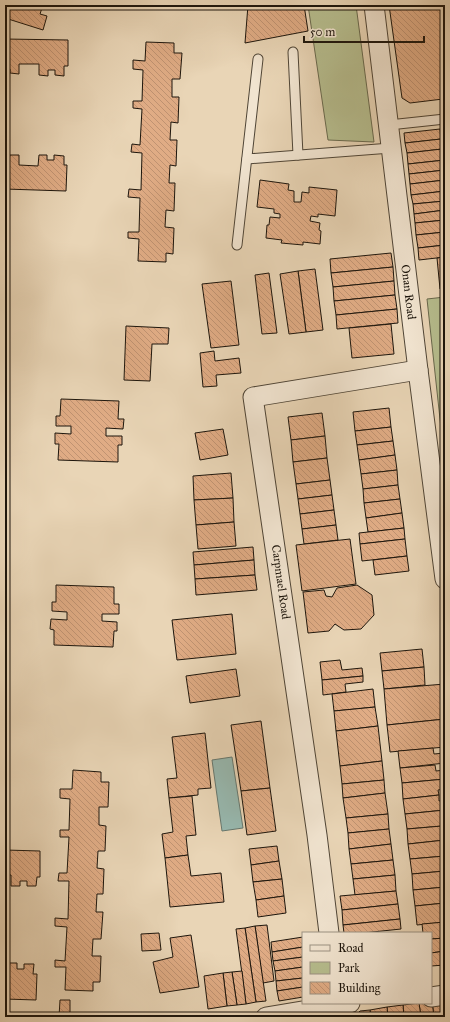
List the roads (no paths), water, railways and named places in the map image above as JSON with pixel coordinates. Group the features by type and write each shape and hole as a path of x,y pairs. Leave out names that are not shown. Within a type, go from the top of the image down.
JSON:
{"street":[{"name":"Onan Road","path":"374,5 418,370 438,469 445,579"},
{"name":"Carpmael Road","path":"329,932 316,828 254,397 418,370"},
{"path":"432,997 445,995"},
{"path":"266,1017 341,1007"}],"lane":[{"path":"293,52 298,155"},
{"path":"237,244 258,59"},
{"path":"388,125 445,119"},
{"path":"247,159 392,148"}],"water":[{"path":"232,757 243,828 222,831 212,760"}]}
